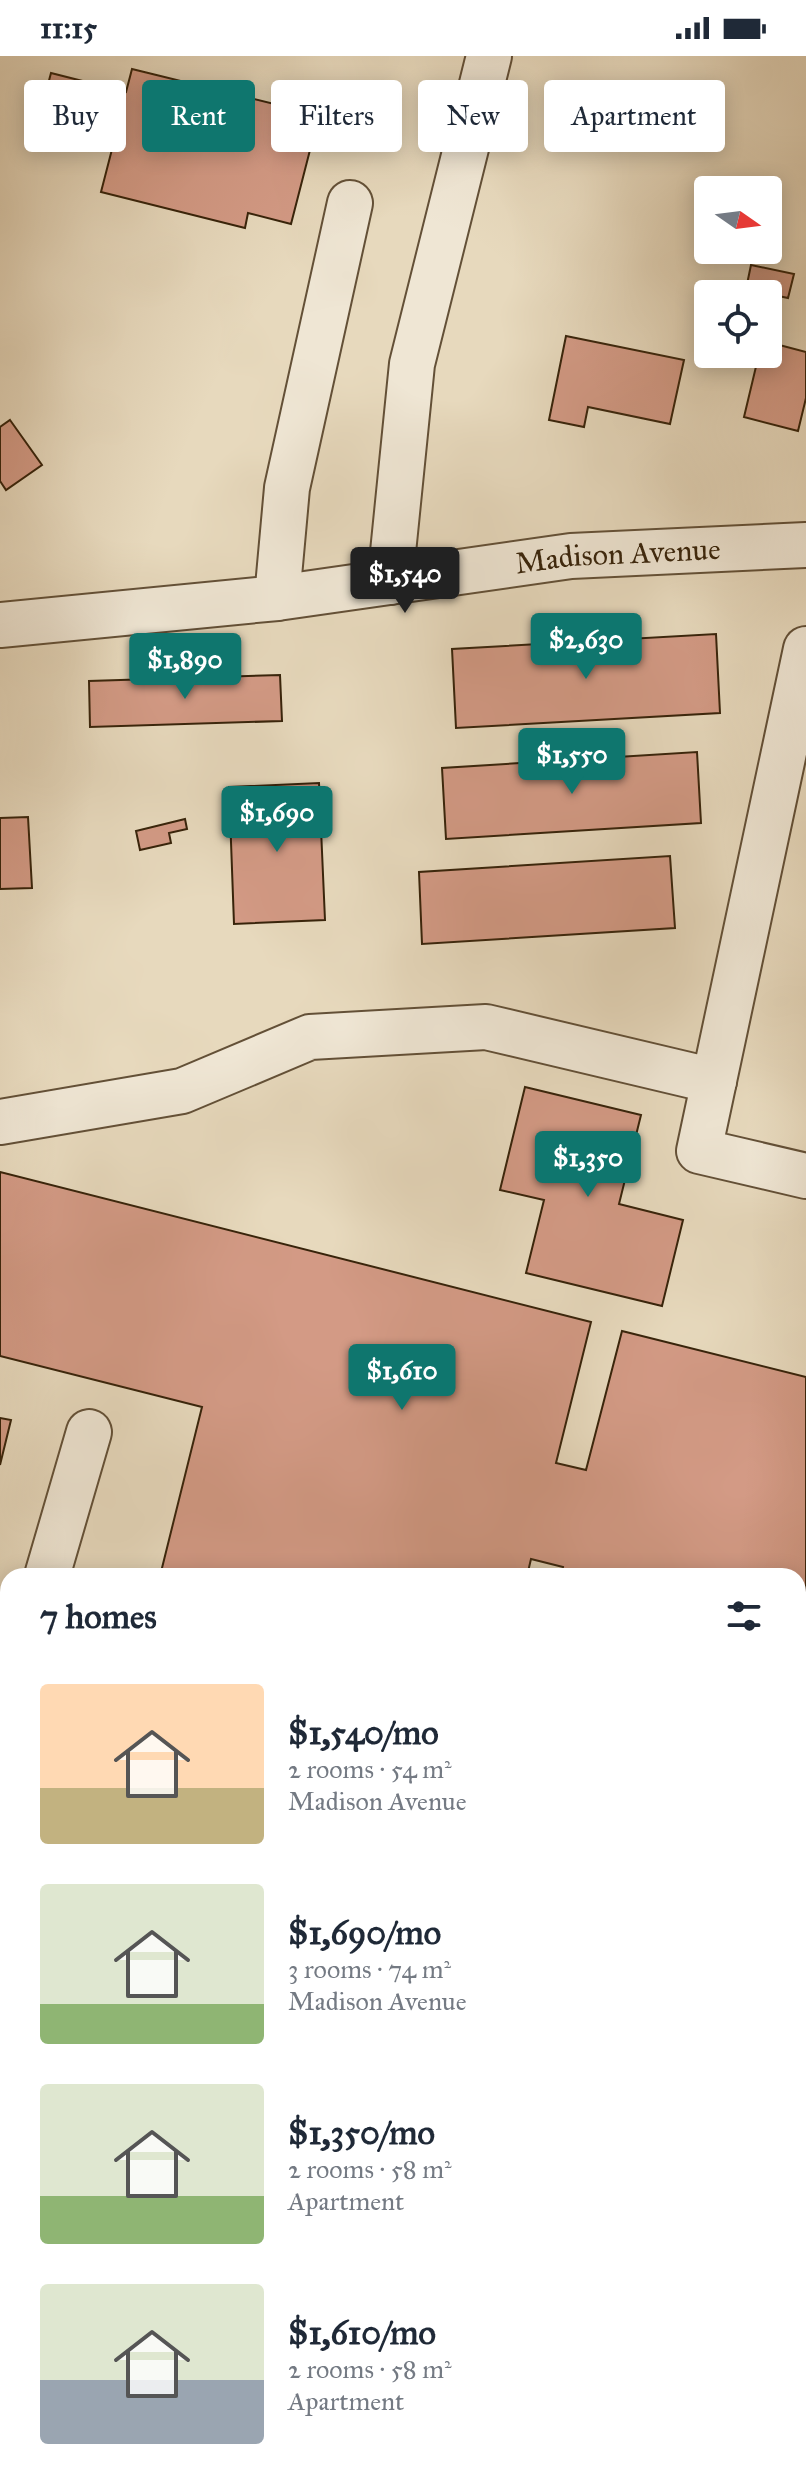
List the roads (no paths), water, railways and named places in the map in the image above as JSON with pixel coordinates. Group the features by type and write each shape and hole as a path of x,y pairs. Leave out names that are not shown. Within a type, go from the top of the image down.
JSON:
{"street":[{"path":"390,582 412,364 489,56"},
{"path":"277,598 287,488 350,203"},
{"name":"Madison Avenue","path":"0,625 277,598 571,556 806,545"},
{"path":"806,649 699,1151 806,1176"},
{"path":"0,1122 182,1091 310,1037 369,1033 486,1027 714,1081"},
{"path":"49,1568 89,1432"}]}
